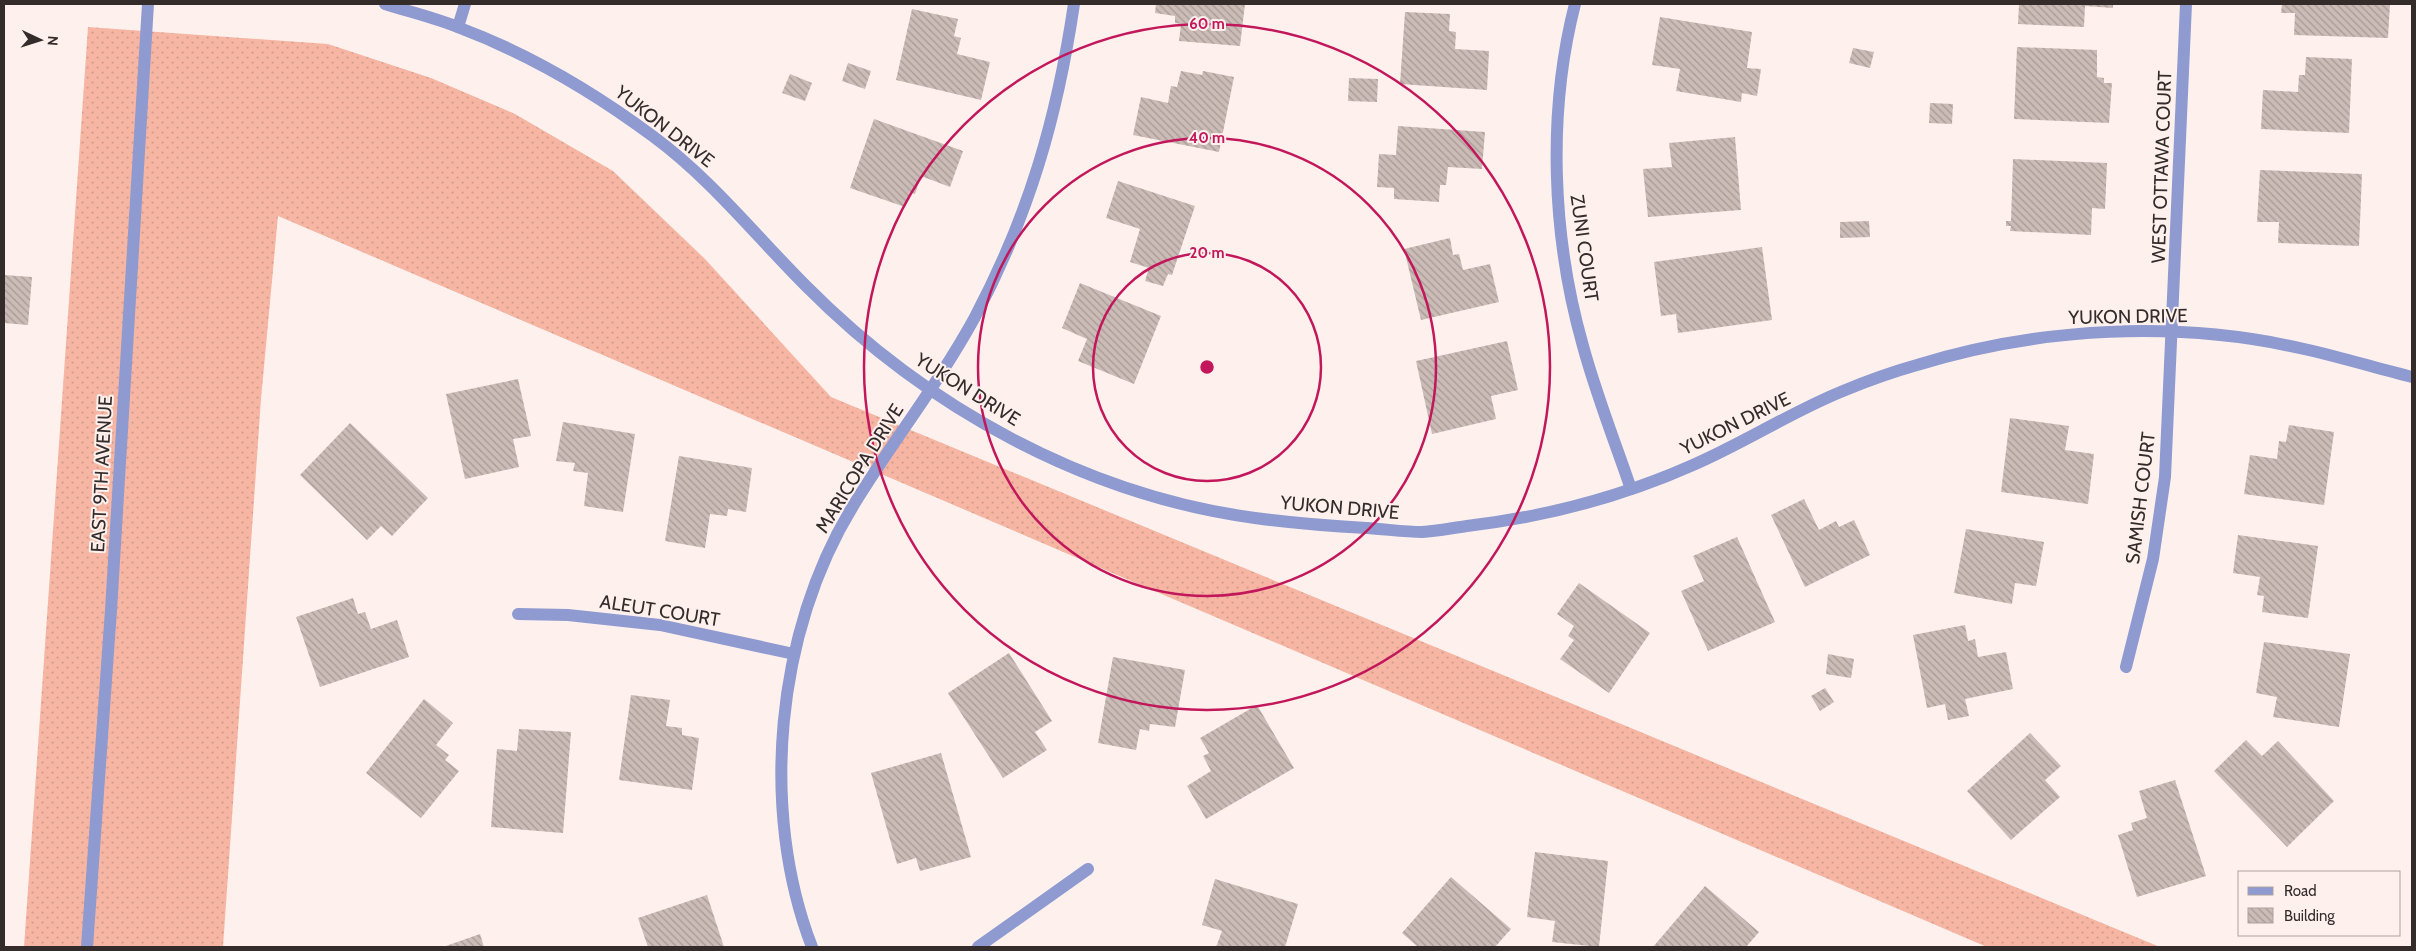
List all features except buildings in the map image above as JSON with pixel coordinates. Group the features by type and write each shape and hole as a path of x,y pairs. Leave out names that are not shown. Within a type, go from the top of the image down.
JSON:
{"street":[{"name":"EAST 9TH AVENUE","path":"87,947 111,610 148,4"},
{"name":"YUKON DRIVE","path":"385,4 458,27 508,48 587,90 657,139 725,198 805,285 865,341 930,391 1004,436 1078,470 1158,498 1247,517 1309,524 1421,532 1509,521 1598,500 1691,466 1842,391 1918,364 1998,345 2086,333 2173,332 2215,335 2300,348 2412,377"},
{"path":"458,27 466,4"},
{"name":"MARICOPA DRIVE","path":"812,947 805,928 789,861 781,789 783,720 794,654 820,570 852,507 930,391 974,318 1013,239 1043,156 1064,73 1074,4"},
{"name":"ZUNI COURT","path":"1575,4 1569,26 1558,109 1558,193 1566,273 1583,346 1631,489"},
{"name":"WEST OTTAWA COURT","path":"2173,332 2186,4"},
{"name":"SAMISH COURT","path":"2126,667 2153,559 2165,476 2173,332"},
{"name":"ALEUT COURT","path":"518,614 568,615 660,625 794,654"},
{"path":"978,947 1088,870"}],"shaded area":[{"path":"88,27 328,44 431,78 515,114 613,171 705,259 831,397 2160,947 1987,947 278,216 261,399 223,947 24,947"}]}
